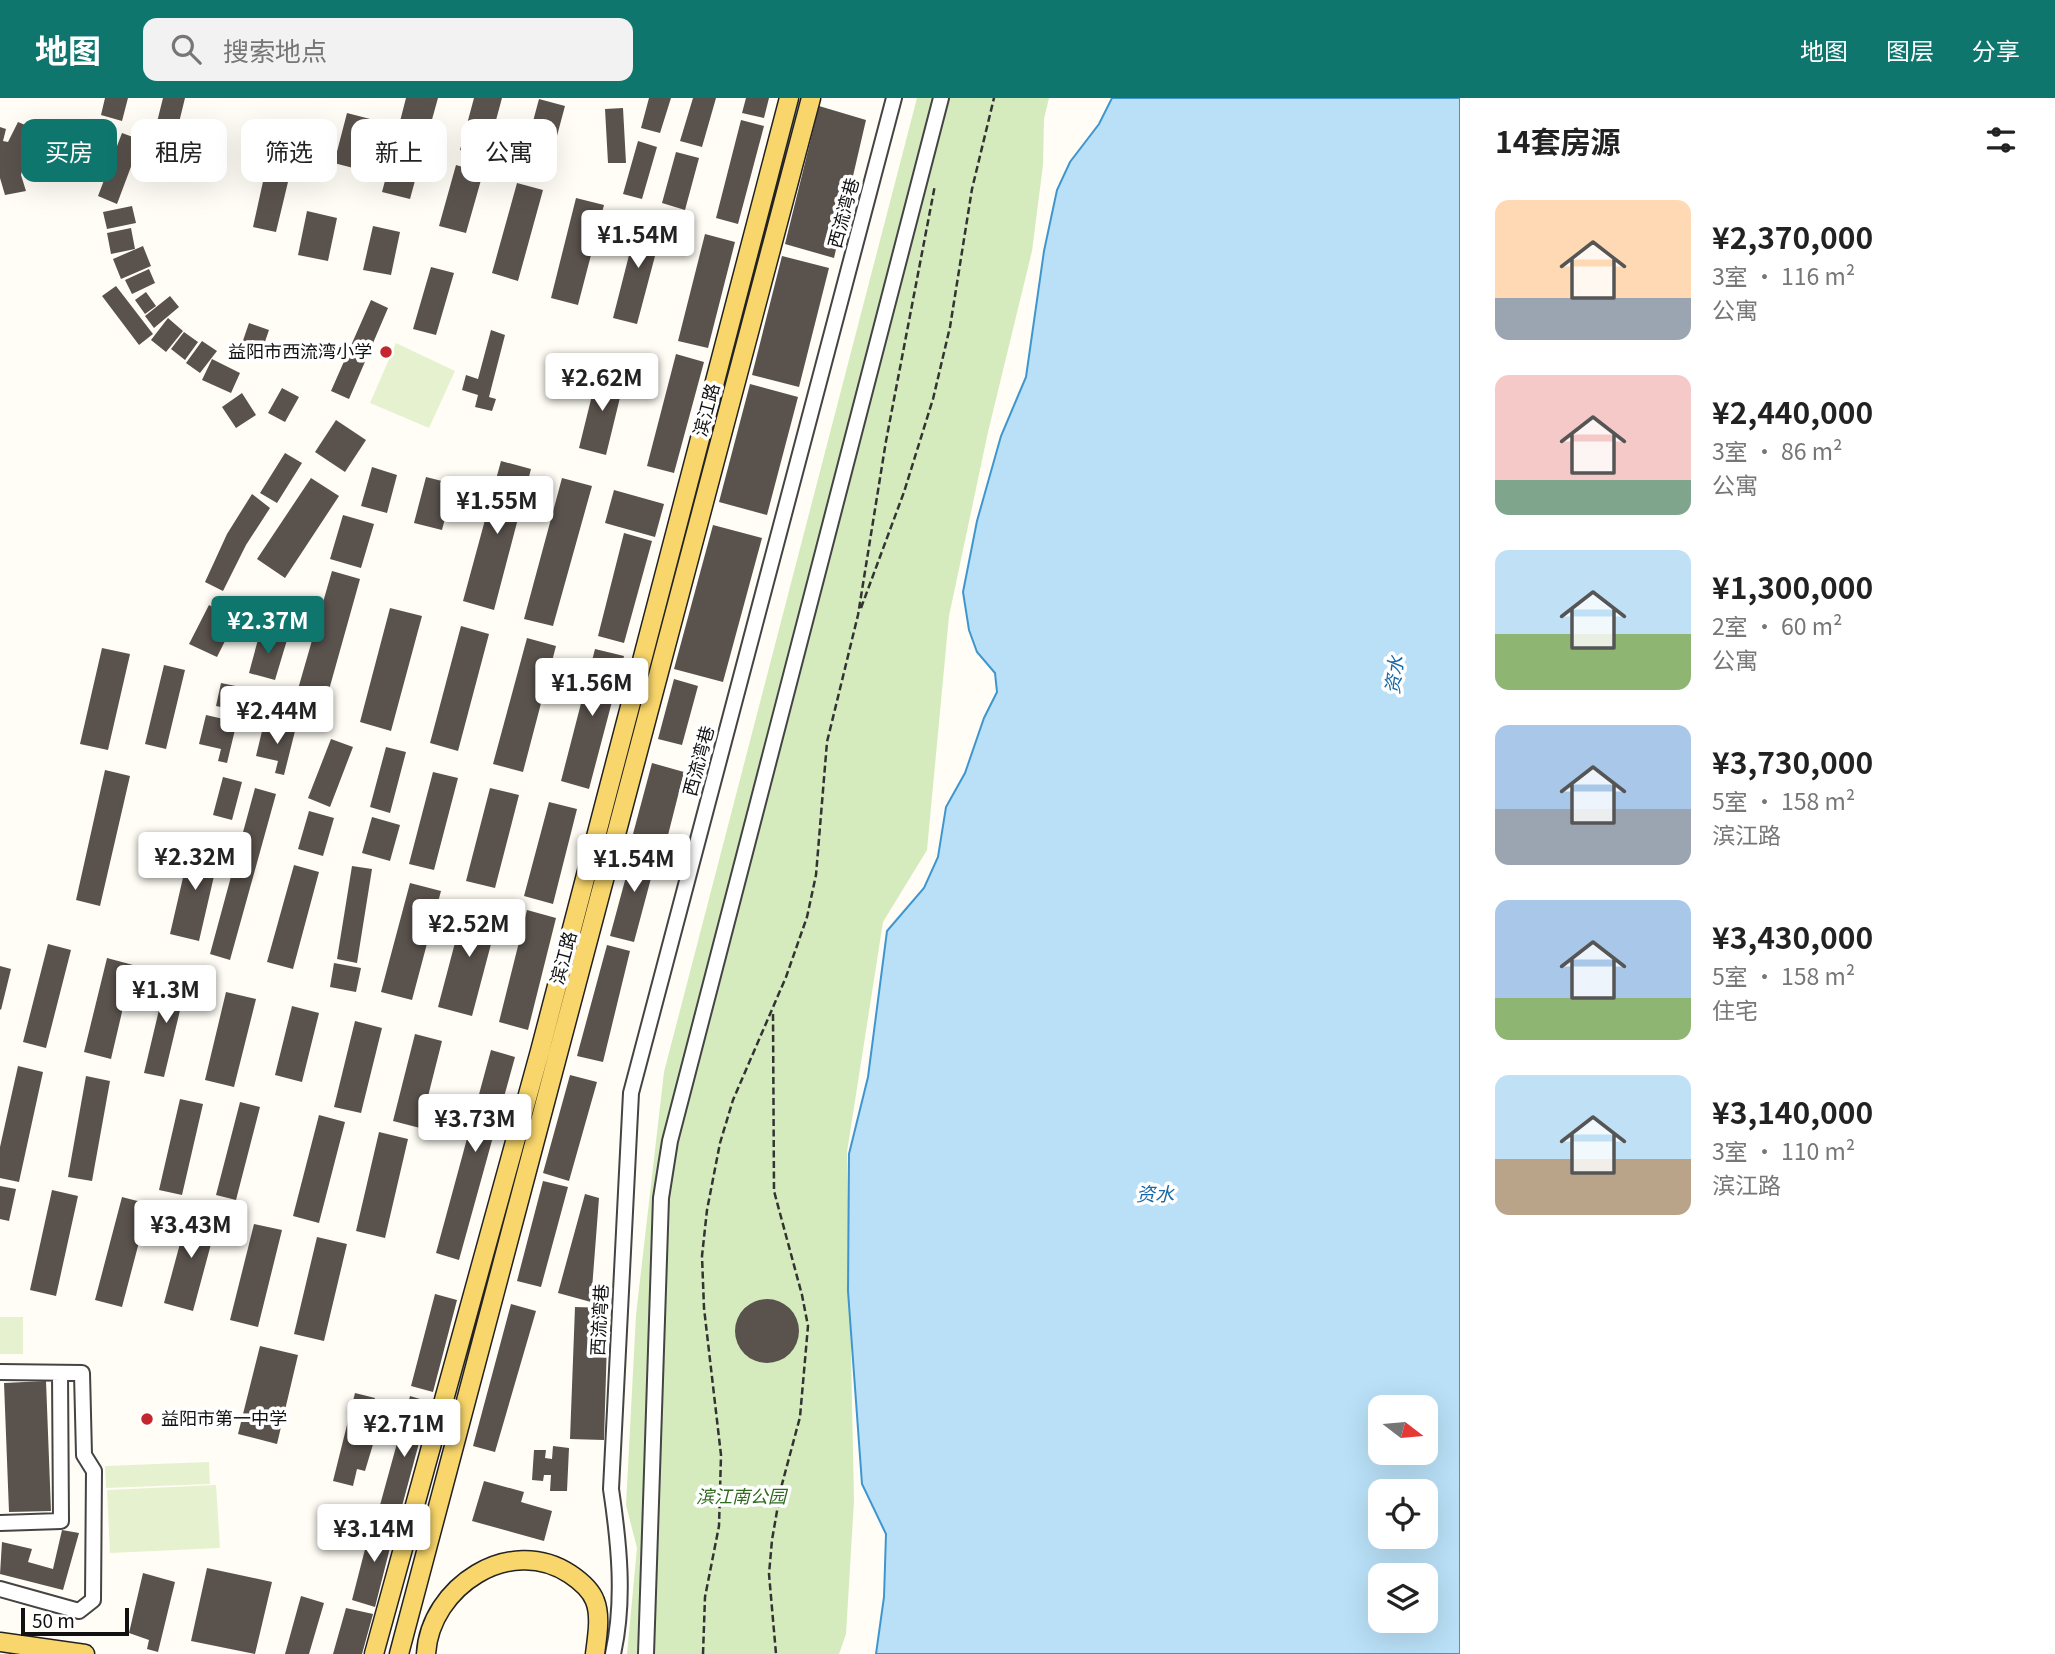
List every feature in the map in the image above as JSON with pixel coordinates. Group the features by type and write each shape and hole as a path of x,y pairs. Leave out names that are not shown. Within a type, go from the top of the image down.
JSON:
{"main road":[{"name":"滨江路","path":"374,1654 540,1051 789,98"},
{"name":"滨江路","path":"399,1654 811,98"},
{"path":"426,1654 431,1626 438,1609 453,1589 477,1574 522,1559 560,1567 579,1580 595,1600 598,1634 595,1654"},
{"path":"0,1642 45,1654"},
{"path":"0,1642 85,1654"}],"street":[{"name":"西流湾巷","path":"613,1654 617,1634 619,1546 611,1489 631,1093 894,98"},
{"path":"646,1654 661,1198 670,1141 941,98"},
{"path":"0,1373 82,1373 84,1455 94,1471 93,1600 79,1611 0,1589"},
{"path":"0,1523 61,1521 60,1373"}],"path":[{"path":"858,615 875,574 933,399 952,314 972,189 994,98"},
{"path":"703,1654 705,1597 719,1526 721,1455 704,1308 702,1255 707,1210 741,1075 773,1011 807,916 816,875 827,742 858,615 886,442 937,175"},
{"path":"773,1011 774,1191 803,1295 808,1326 800,1417 781,1488 772,1540 769,1574 776,1654"}],"green space":[{"name":"滨江南公园","path":"917,98 1049,98 1044,119 1043,165 1032,251 988,432 949,616 927,850 883,922 847,1152 854,1501 846,1634 839,1654 627,1654 637,1548 626,1505 636,1315 664,1072"},
{"path":"396,343 455,371 429,428 370,403"},
{"path":"0,1317 23,1317 23,1354 0,1354"},
{"path":"209,1462 210,1484 106,1488 105,1466"},
{"path":"216,1485 220,1548 110,1553 107,1490"}],"water":[{"name":"资水","path":"1112,98 1460,98 1460,1654 876,1654 884,1597 886,1534 862,1484 848,1291 849,1154 868,1077 887,931 924,888 938,857 946,807 965,773 984,718 997,692 995,673 977,652 969,630 963,592 977,521 1001,436 1026,377 1044,251 1057,190 1070,162 1099,124"}],"building":[{"path":"105,98 128,98 122,121 101,115"},
{"path":"163,98 185,98 180,119 158,119"},
{"path":"406,98 438,98 432,119 401,119"},
{"path":"474,98 502,98 496,119 468,119"},
{"path":"649,98 671,98 660,133 641,128"},
{"path":"693,98 716,98 702,147 680,141"},
{"path":"746,98 769,98 764,118 742,113"},
{"path":"539,99 565,106 557,136 557,119 534,119"},
{"path":"819,106 866,120 834,258 785,244"},
{"path":"623,108 626,163 608,163 605,109"},
{"path":"347,113 370,119 351,119 351,167 337,164 337,151"},
{"path":"741,120 764,126 738,224 716,218"},
{"path":"18,122 21,123 21,182 26,191 5,195 0,178 0,127 6,129 3,141 8,142"},
{"path":"122,133 131,136 131,167 117,204 98,196 103,182 117,182 117,146"},
{"path":"638,141 657,147 642,199 623,194"},
{"path":"676,152 699,158 685,210 662,203"},
{"path":"456,165 461,166 461,182 480,182 466,233 439,226"},
{"path":"263,182 288,182 276,232 253,227"},
{"path":"385,182 415,182 410,199 382,192"},
{"path":"517,183 543,190 518,281 492,273"},
{"path":"576,198 604,205 578,305 551,298"},
{"path":"132,206 136,223 107,229 103,212"},
{"path":"307,211 337,218 328,261 298,255"},
{"path":"639,216 664,222 637,324 613,318"},
{"path":"373,226 400,232 391,275 363,270"},
{"path":"131,228 135,249 111,254 107,233"},
{"path":"705,234 735,242 708,348 678,341"},
{"path":"143,246 151,266 121,279 113,259"},
{"path":"782,256 829,268 799,387 752,375"},
{"path":"431,267 454,273 436,335 413,329"},
{"path":"149,269 155,283 132,294 125,280"},
{"path":"116,286 153,334 139,345 102,296"},
{"path":"146,292 156,306 145,314 135,300"},
{"path":"170,296 179,307 154,328 145,316"},
{"path":"371,300 388,308 349,399 331,391"},
{"path":"168,318 183,331 166,352 151,340"},
{"path":"249,323 269,330 258,362 238,355"},
{"path":"491,330 505,335 489,397 496,399 492,411 475,407 478,395 462,390 466,375 478,379"},
{"path":"184,332 198,342 185,360 171,349"},
{"path":"202,341 217,351 200,373 186,363"},
{"path":"676,354 704,362 674,473 647,466"},
{"path":"212,359 240,373 231,393 202,380"},
{"path":"598,371 625,377 606,455 579,448"},
{"path":"750,384 798,397 767,515 719,502"},
{"path":"282,388 299,397 285,422 268,413"},
{"path":"242,393 256,415 236,428 222,407"},
{"path":"336,420 366,440 345,472 315,452"},
{"path":"285,453 302,463 277,503 260,493"},
{"path":"501,461 531,469 494,610 463,601"},
{"path":"372,467 397,475 387,513 361,506"},
{"path":"426,477 454,484 442,530 414,523"},
{"path":"311,478 339,496 285,578 257,559"},
{"path":"562,478 592,486 553,626 524,619"},
{"path":"614,490 664,504 655,537 605,523"},
{"path":"252,494 270,508 246,545 223,591 205,582 227,534"},
{"path":"343,515 374,524 361,568 330,559"},
{"path":"713,525 762,538 723,682 674,669"},
{"path":"624,533 652,541 624,643 598,636"},
{"path":"332,571 360,579 327,697 298,689"},
{"path":"209,605 236,619 217,657 189,644"},
{"path":"390,608 422,616 391,731 360,722"},
{"path":"461,626 489,634 458,751 430,743"},
{"path":"260,632 287,640 275,680 249,673"},
{"path":"527,638 556,646 523,772 493,764"},
{"path":"102,648 130,654 108,750 80,744"},
{"path":"595,649 624,656 589,789 561,781"},
{"path":"164,665 185,670 166,749 145,744"},
{"path":"674,679 698,686 682,745 658,739"},
{"path":"221,683 245,688 227,763 218,761 221,749 199,744 206,715 228,720 230,709 216,706"},
{"path":"287,721 297,723 284,775 275,773 278,761 256,756 263,727 285,732"},
{"path":"331,739 353,747 330,807 308,798"},
{"path":"386,747 406,752 390,813 370,807"},
{"path":"652,763 684,772 666,843 633,834"},
{"path":"105,770 130,776 100,906 76,900"},
{"path":"433,772 458,778 434,870 409,864"},
{"path":"223,777 242,782 232,820 213,815"},
{"path":"255,788 276,794 230,960 210,954"},
{"path":"490,788 519,795 495,888 466,881"},
{"path":"549,802 577,809 553,904 524,896"},
{"path":"309,811 334,818 323,856 298,849"},
{"path":"372,817 400,825 390,861 362,853"},
{"path":"191,843 220,850 199,941 170,934"},
{"path":"634,847 658,852 634,942 610,936"},
{"path":"294,865 319,872 293,969 267,962"},
{"path":"352,866 372,869 357,963 337,959"},
{"path":"410,883 441,891 412,1000 381,992"},
{"path":"466,901 500,910 472,1016 438,1007"},
{"path":"527,910 556,918 528,1030 499,1022"},
{"path":"48,944 71,950 46,1048 23,1042"},
{"path":"607,945 630,951 603,1062 577,1056"},
{"path":"107,958 133,965 111,1059 84,1052"},
{"path":"334,963 361,968 356,992 330,987"},
{"path":"0,966 11,969 1,1010 0,1009"},
{"path":"168,972 188,977 164,1077 144,1073"},
{"path":"226,992 256,999 234,1087 205,1080"},
{"path":"292,1006 319,1013 302,1082 275,1075"},
{"path":"355,1021 382,1028 361,1113 334,1107"},
{"path":"415,1034 442,1041 420,1128 393,1121"},
{"path":"491,1050 515,1057 459,1260 436,1253"},
{"path":"18,1066 43,1072 19,1182 0,1178 0,1147"},
{"path":"570,1075 597,1082 569,1181 543,1173"},
{"path":"86,1076 110,1081 92,1181 68,1177"},
{"path":"180,1099 203,1104 182,1195 159,1190"},
{"path":"240,1102 260,1107 236,1200 216,1195"},
{"path":"319,1115 345,1122 319,1223 293,1216"},
{"path":"379,1132 408,1139 385,1238 356,1231"},
{"path":"543,1181 568,1187 541,1287 517,1281"},
{"path":"0,1186 16,1189 9,1221 0,1219"},
{"path":"52,1190 78,1196 56,1296 30,1290"},
{"path":"585,1194 599,1198 591,1302 558,1293"},
{"path":"122,1197 149,1204 122,1307 95,1300"},
{"path":"189,1210 218,1218 193,1311 164,1303"},
{"path":"254,1224 282,1230 258,1327 230,1320"},
{"path":"317,1237 347,1244 324,1341 294,1334"},
{"path":"435,1294 457,1300 433,1392 411,1386"},
{"path":"761,1299 773,1299 790,1308 797,1319 797,1343 790,1354 773,1363 761,1363 749,1358 740,1349 735,1337 735,1325 740,1313 749,1304"},
{"path":"511,1304 536,1311 495,1452 473,1446"},
{"path":"575,1307 608,1308 604,1440 570,1439"},
{"path":"260,1346 298,1355 277,1444 238,1434"},
{"path":"46,1381 51,1511 9,1512 4,1383"},
{"path":"355,1393 375,1398 370,1418 380,1421 365,1471 357,1469 353,1486 333,1481"},
{"path":"410,1396 430,1402 398,1521 377,1516"},
{"path":"553,1446 569,1448 567,1491 550,1491 551,1475 544,1475 543,1481 532,1480 534,1450 546,1450 545,1458 552,1459"},
{"path":"484,1481 524,1492 521,1502 552,1511 544,1541 472,1521"},
{"path":"372,1522 395,1528 375,1607 352,1600"},
{"path":"62,1530 79,1533 63,1590 0,1574 2,1542 32,1549 28,1562 53,1569"},
{"path":"207,1568 272,1582 255,1654 191,1641"},
{"path":"143,1573 175,1582 158,1652 147,1649 149,1640 129,1633"},
{"path":"301,1596 324,1603 309,1654 285,1654"},
{"path":"346,1608 373,1614 362,1654 333,1654"}],"place":[{"name":"益阳市西流湾小学","path":"386,352"},
{"name":"益阳市第一中学","path":"147,1419"}]}
